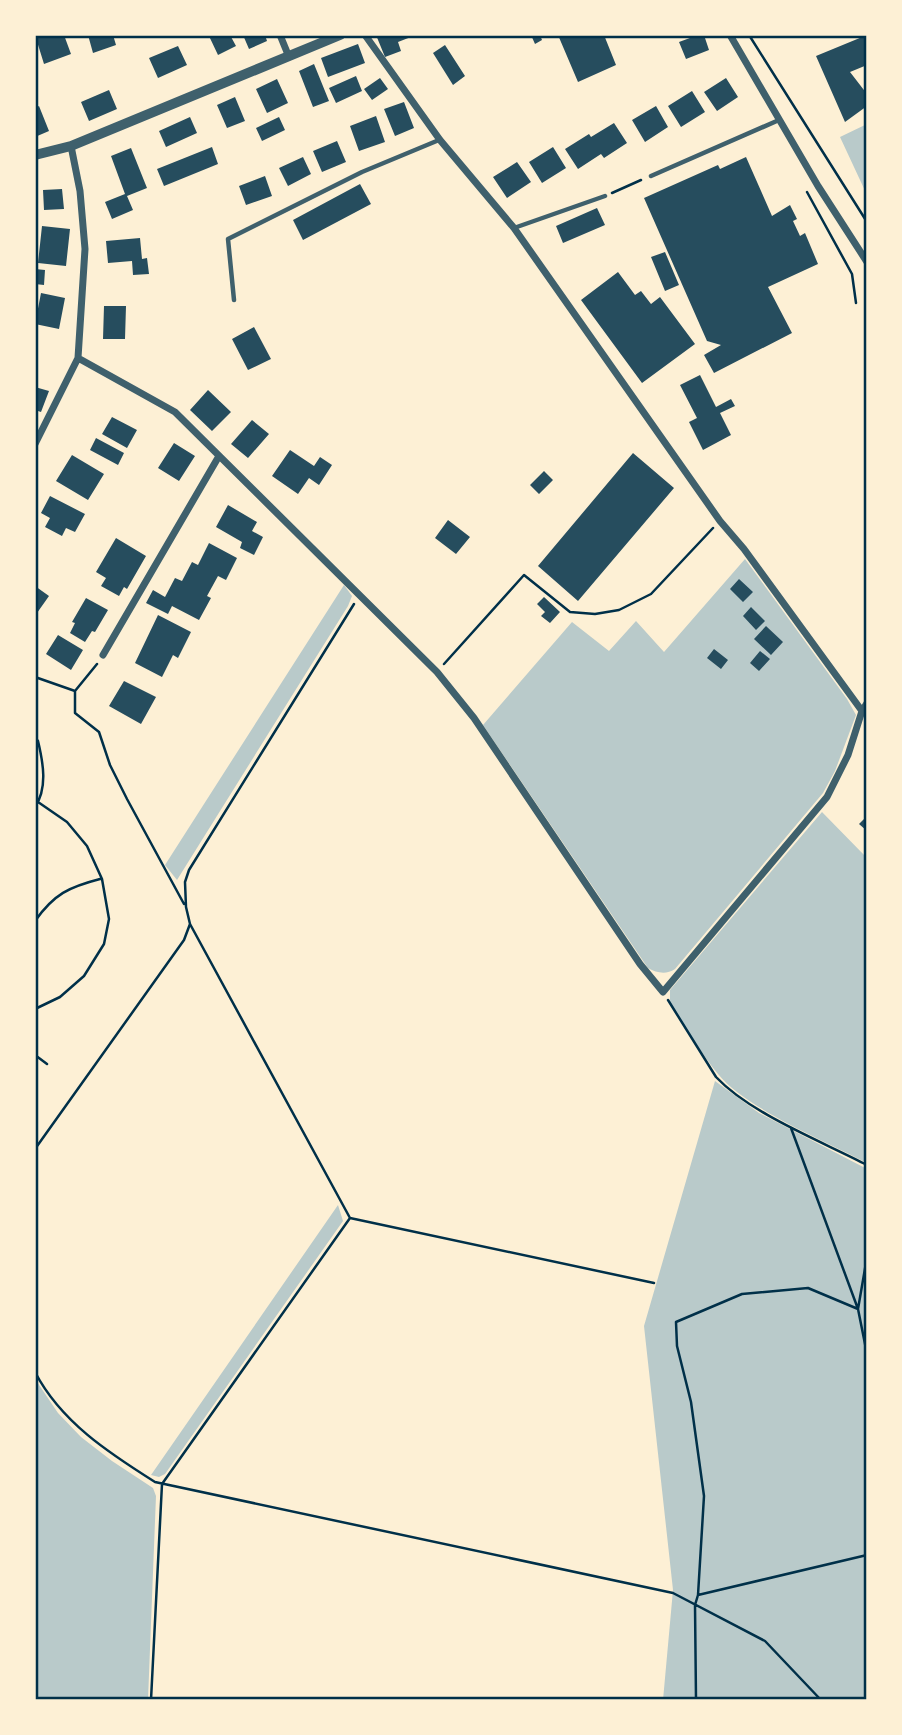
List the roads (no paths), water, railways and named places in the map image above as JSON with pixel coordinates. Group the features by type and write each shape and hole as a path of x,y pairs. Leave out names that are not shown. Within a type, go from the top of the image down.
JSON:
{"street":[{"path":"280,35 289,57"},
{"path":"35,155 71,146 340,35"},
{"path":"365,35 440,140 514,228 720,521 744,549 862,711"},
{"path":"730,35 867,262"},
{"path":"35,444 78,358 85,249 80,191 71,146"},
{"path":"78,358 175,412 437,672 474,718 640,964 663,992 827,796 848,755 867,703"},
{"path":"103,655 219,456"}],"lane":[{"path":"651,176 779,120"},
{"path":"234,300 228,239 362,172 440,140"},
{"path":"514,228 606,196"},
{"path":"862,711 867,719"}]}
